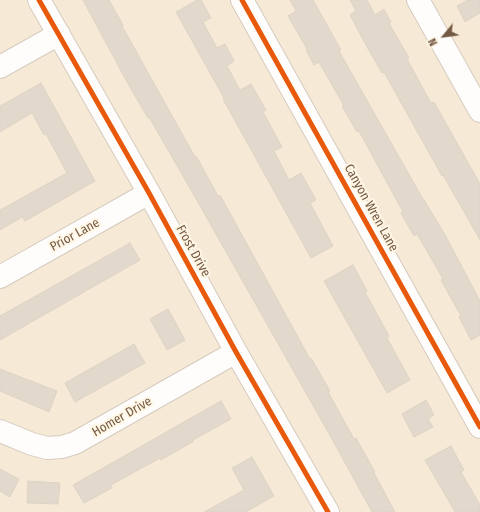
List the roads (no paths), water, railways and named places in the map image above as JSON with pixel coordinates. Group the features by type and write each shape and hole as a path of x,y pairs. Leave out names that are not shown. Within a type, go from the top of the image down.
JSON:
{"street":[{"name":"Frost Drive","path":"39,0 149,193 325,511"},
{"name":"Canyon Wren Lane","path":"242,0 480,427"},
{"path":"418,0 480,111"},
{"path":"0,67 59,34"},
{"name":"Prior Lane","path":"0,277 149,193"},
{"name":"Homer Drive","path":"0,431 46,448 62,447 75,443 236,352"}]}
